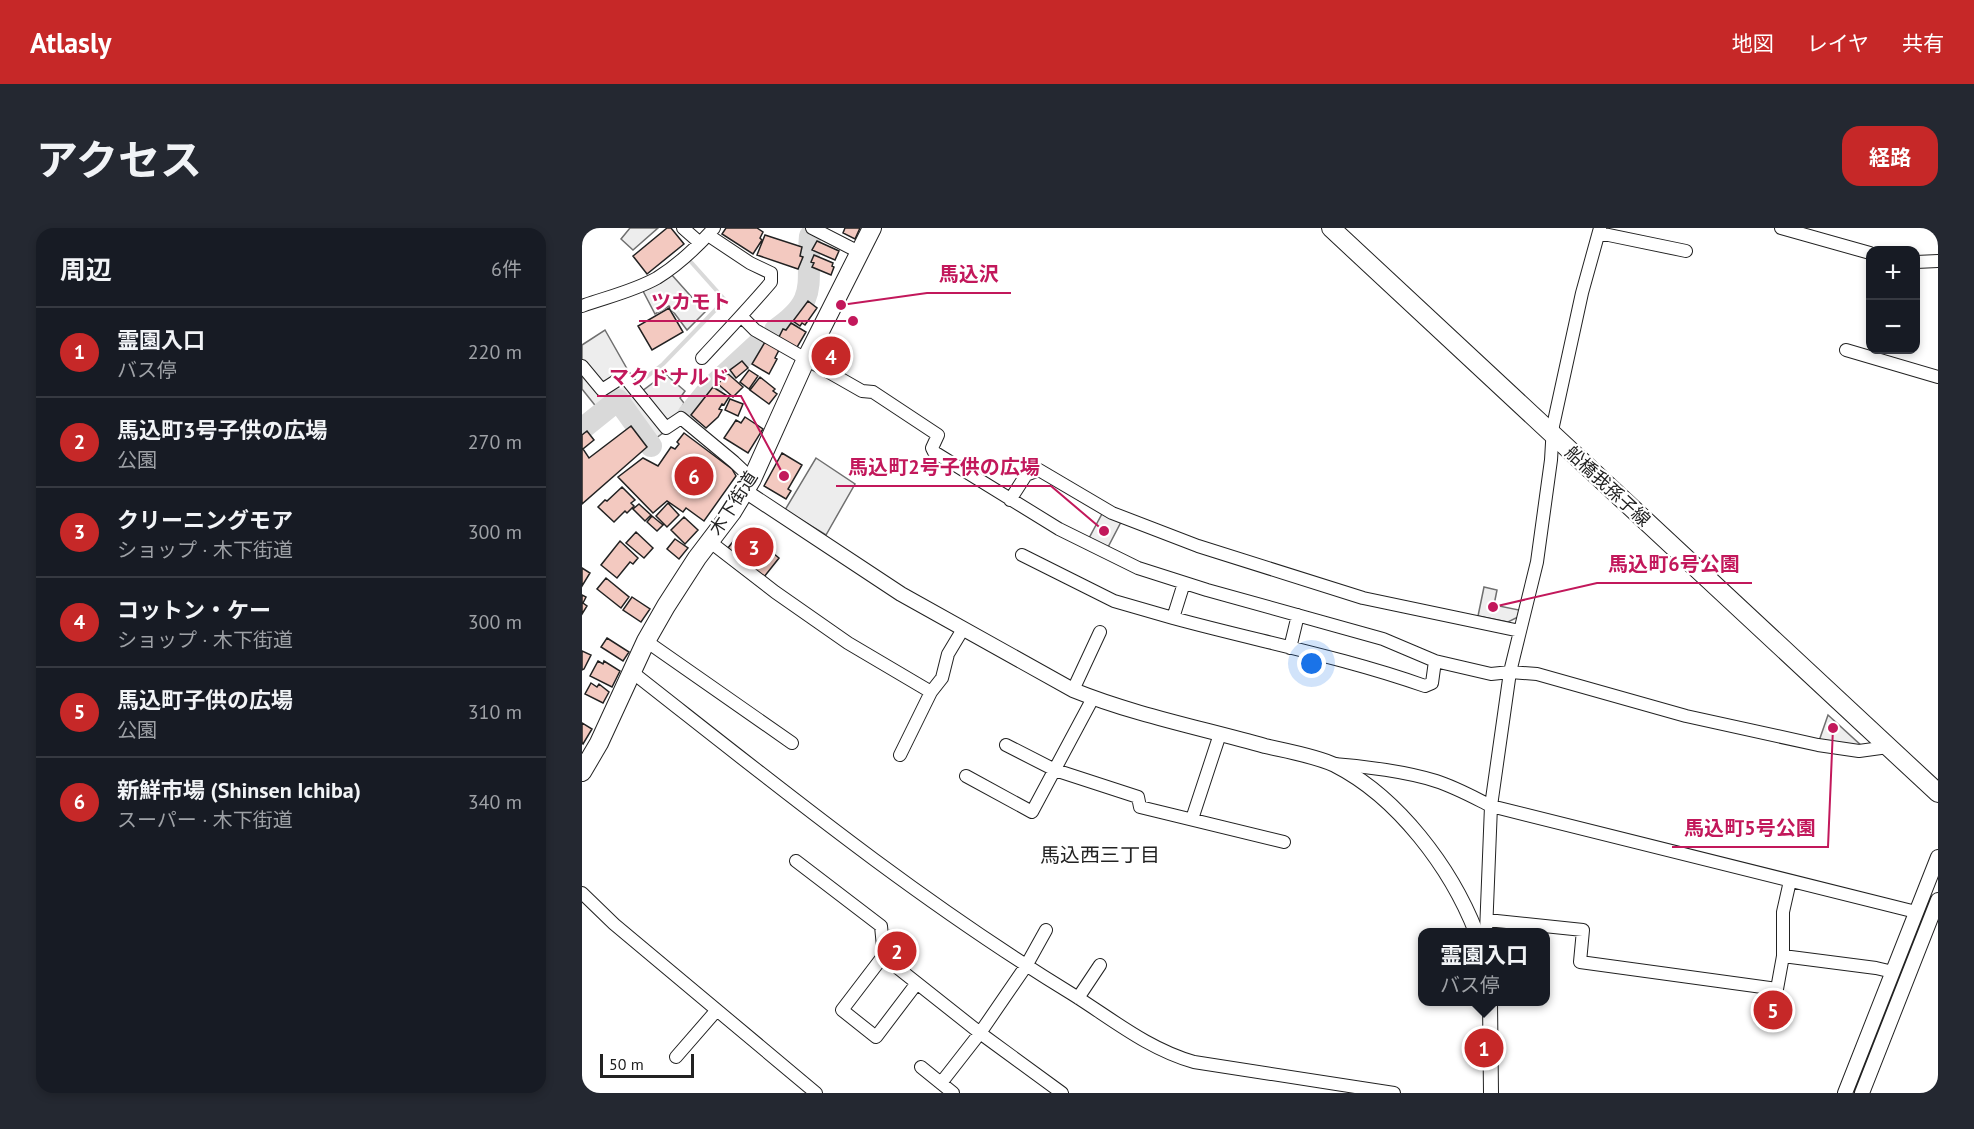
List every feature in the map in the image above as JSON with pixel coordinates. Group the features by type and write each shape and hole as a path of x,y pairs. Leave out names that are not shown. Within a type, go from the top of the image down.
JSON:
{"main road":[{"name":"木下街道","path":"582,771 599,743 646,641 680,582 749,485 806,359 872,228"},
{"name":"船橋我孫子線","path":"1331,228 1938,793"}],"street":[{"path":"683,228 707,235 771,273 771,282 742,317 702,358"},
{"path":"812,228 859,252"},
{"path":"1781,228 1866,252"},
{"path":"1535,928 1487,926 1491,806 1510,672 1537,562 1554,426 1582,292 1599,230 1686,251"},
{"path":"582,306 656,278 671,268 707,235"},
{"path":"1920,262 1938,261"},
{"path":"742,317 755,330 862,392 873,392 938,435 932,448 934,452 1059,529 1138,568 1383,639 1435,661 1491,674 1510,672 1537,674 1686,716 1818,745 1859,751 1888,747"},
{"path":"1846,350 1938,377"},
{"path":"582,366 602,390 624,376 666,428 681,418 734,462 749,485 857,567 1073,690 1157,718 1333,764 1358,765 1434,780 1491,806 1916,912"},
{"path":"1010,500 1026,475 1039,470 1112,513 1198,546 1363,598 1520,631"},
{"path":"709,541 775,592 848,643 931,692"},
{"path":"1022,555 1114,601 1374,668 1425,686 1432,683 1435,661"},
{"path":"1173,618 1184,583"},
{"path":"1290,648 1298,615"},
{"path":"900,755 931,692 942,678 948,654 963,629"},
{"path":"1073,690 1100,632"},
{"path":"646,641 792,743"},
{"path":"632,672 898,879 1026,966 1171,1055 1194,1062 1394,1093"},
{"path":"966,776 1032,812 1093,698"},
{"path":"1192,819 1220,734"},
{"path":"1006,745 1054,770 1138,797 1140,807 1284,842"},
{"path":"1333,764 1360,779 1419,835 1455,890 1474,928"},
{"path":"1845,1093 1938,857"},
{"path":"796,861 881,926 884,957 980,1033 1062,1093"},
{"path":"1550,929 1583,930 1580,962 1777,988 1783,956 1783,912 1790,881"},
{"path":"582,893 614,924 816,1093"},
{"path":"1862,1093 1935,916 1938,900"},
{"path":"941,1083 980,1033 1026,966 1046,930"},
{"path":"884,955 842,1010 876,1036 917,983"},
{"path":"1783,956 1893,972"},
{"path":"1078,998 1100,965"},
{"path":"1490,1006 1491,1093"},
{"path":"676,1057 716,1011"},
{"path":"921,1067 953,1093"}],"shaded area":[{"path":"630,228 658,228 633,250 621,239"},
{"path":"671,274 705,312 687,330 669,306 655,314 643,291"},
{"path":"605,330 638,388 642,391 665,374 685,391 680,398 684,403 672,426 651,442 617,395 598,409 582,389 582,345"},
{"path":"816,458 855,484 826,535 785,510"},
{"path":"1103,512 1121,522 1107,549 1088,540"},
{"path":"1484,587 1497,590 1494,605 1519,610 1518,617 1508,622 1478,616"},
{"path":"1828,715 1864,748 1819,741"},
{"path":"890,931 907,942 894,959"},
{"path":"1768,993 1783,995 1778,1027 1763,1025"}],"building":[{"path":"667,228 671,228 684,244 647,274 633,256"},
{"path":"726,228 757,228 763,232 760,238 762,240 753,254 722,234"},
{"path":"845,228 860,228 855,239 843,233"},
{"path":"765,235 802,247 800,256 803,257 798,269 757,255"},
{"path":"817,241 839,251 835,260 812,250"},
{"path":"814,255 833,263 831,275 812,267 814,263 811,262"},
{"path":"808,301 817,308 805,325 802,323 800,326 793,321"},
{"path":"669,308 683,332 652,350 638,326"},
{"path":"791,323 806,332 796,349 778,339 783,329 786,330"},
{"path":"765,342 779,350 769,374 752,364"},
{"path":"742,361 748,368 736,378 730,370"},
{"path":"749,370 758,376 749,389 740,382"},
{"path":"727,373 743,387 733,397 718,384"},
{"path":"760,377 775,389 773,391 777,394 769,404 750,390"},
{"path":"713,387 729,397 719,409 722,410 718,417 706,428 691,415"},
{"path":"730,399 743,404 738,416 725,410"},
{"path":"745,417 763,429 748,453 724,438 736,420 741,423"},
{"path":"631,426 647,447 582,504 582,435 587,431 594,440 583,449 589,458"},
{"path":"684,433 732,469 736,476 704,521 686,508 683,512 667,501 653,513 618,477 643,458 658,466 671,447 675,449 679,444 677,442"},
{"path":"782,453 802,465 788,489 791,491 786,499 764,486"},
{"path":"622,487 635,500 631,503 634,506 614,522 598,507"},
{"path":"668,503 679,515 667,527 656,516"},
{"path":"639,504 651,515 645,521 633,509"},
{"path":"652,516 663,525 657,531 647,522"},
{"path":"684,517 698,530 685,544 671,530"},
{"path":"743,529 779,558 764,577 728,548"},
{"path":"636,532 653,548 644,558 626,543"},
{"path":"675,539 688,548 679,559 667,549"},
{"path":"620,541 638,558 633,564 630,562 617,578 601,565"},
{"path":"582,568 590,573 582,586"},
{"path":"606,578 629,597 621,608 597,589"},
{"path":"582,595 586,597 583,603 587,606 582,614"},
{"path":"632,597 650,609 641,622 623,610"},
{"path":"607,638 629,652 623,661 601,647"},
{"path":"582,651 591,655 582,670"},
{"path":"598,661 603,664 604,661 620,671 612,687 590,676"},
{"path":"591,683 597,687 599,684 609,692 603,703 585,694"},
{"path":"582,723 592,729 583,744 582,743"}],"waterway":[{"path":"775,330 790,319 805,299 809,278 810,236"},
{"path":"639,383 663,364 725,300 691,262"},
{"path":"688,415 710,388 762,340"},
{"path":"582,429 618,400 651,446"}],"place":[{"name":"馬込沢","path":"841,305"},
{"name":"ツカモト","path":"853,321"},
{"name":"コットン・ケー","path":"831,356"},
{"name":"新鮮市場 (Shinsen Ichiba)","path":"694,476"},
{"name":"マクドナルド","path":"784,476"},
{"name":"馬込町2号子供の広場","path":"1104,531"},
{"name":"クリーニングモア","path":"754,547"},
{"name":"馬込町6号公園","path":"1493,607"},
{"name":"馬込町5号公園","path":"1833,728"},
{"name":"馬込町3号子供の広場","path":"897,951"},
{"name":"馬込町子供の広場","path":"1773,1010"},
{"name":"霊園入口","path":"1484,1048"}],"district":[{"name":"馬込西三丁目","path":"1100,855"}]}
